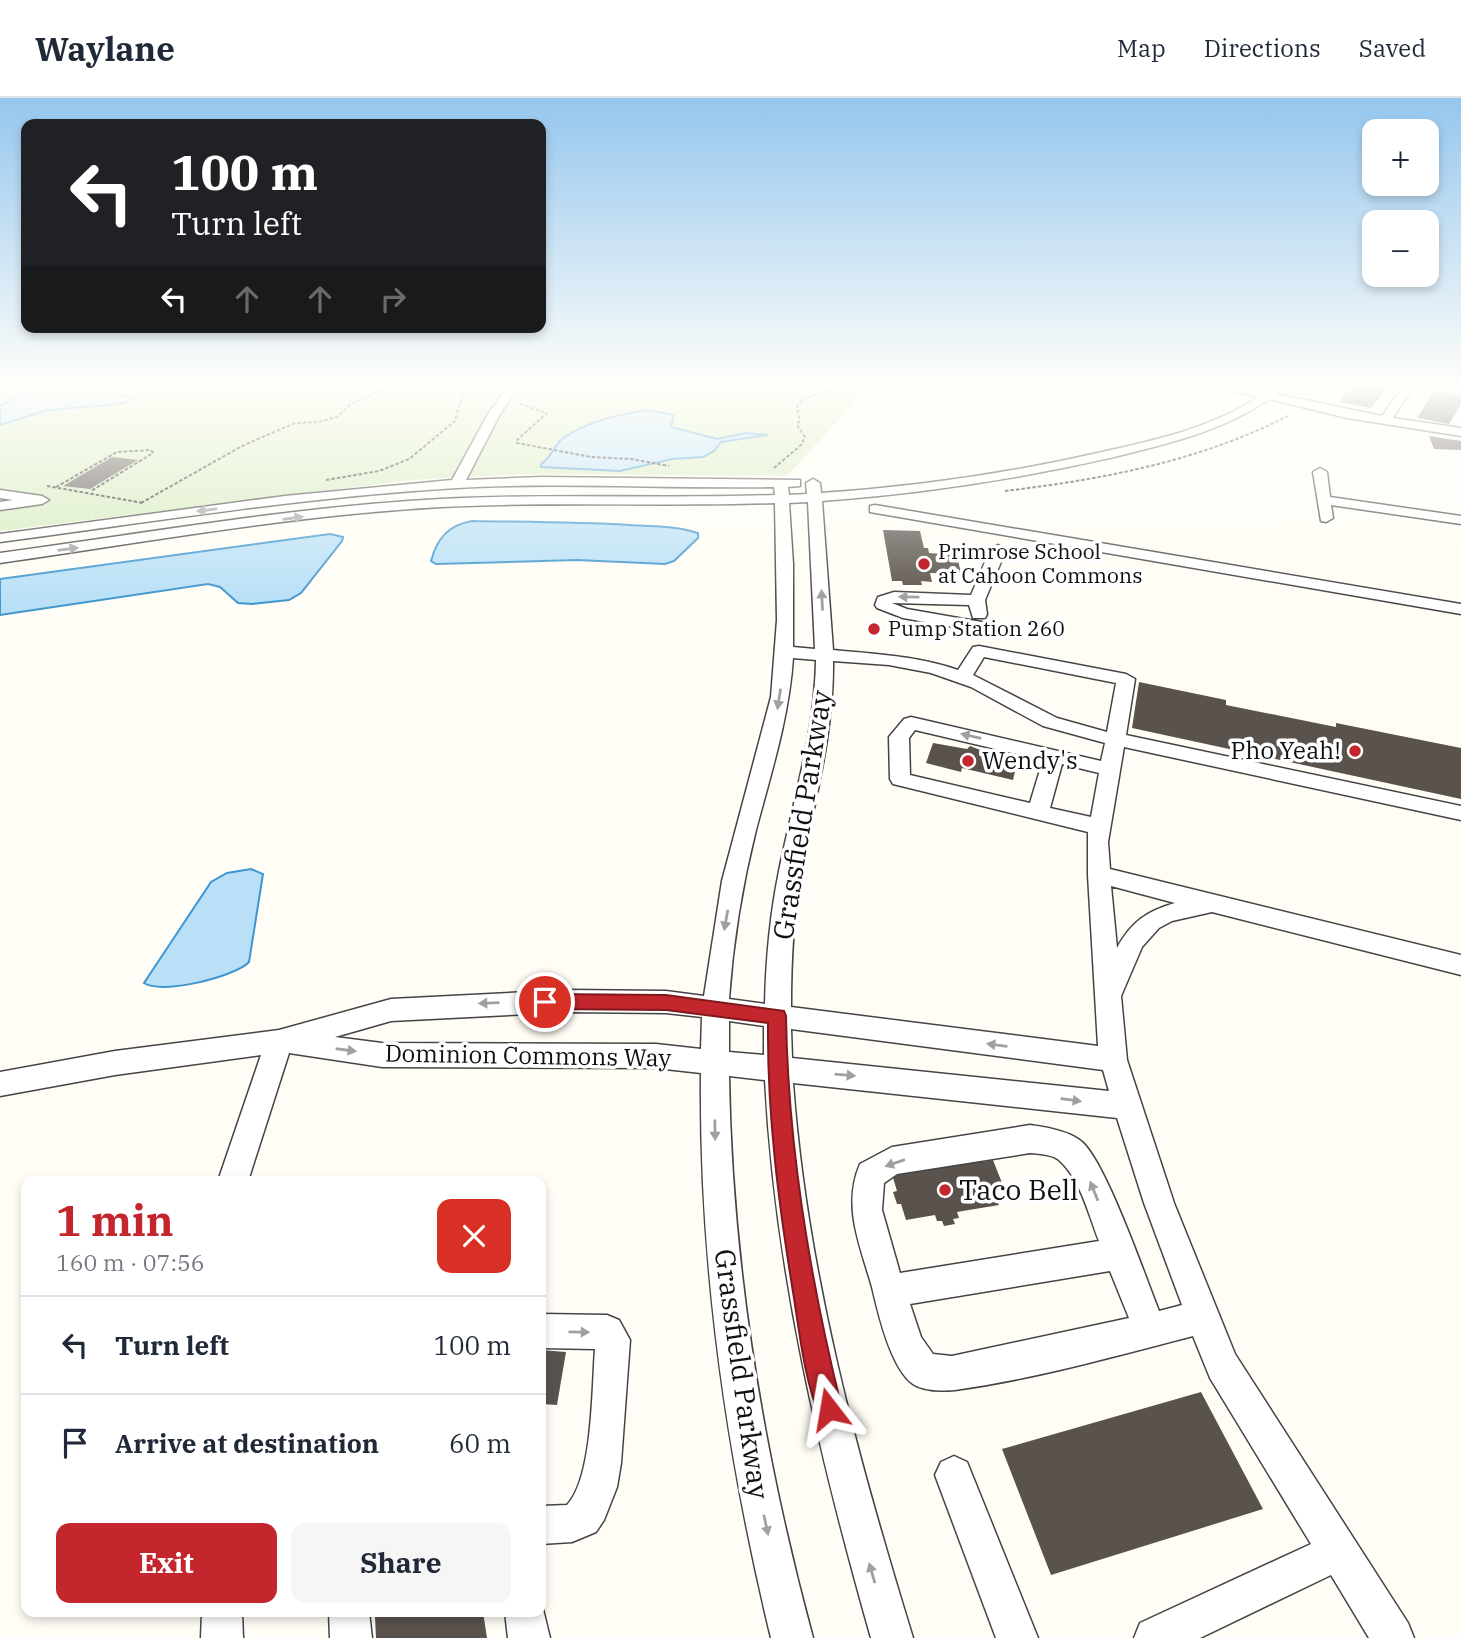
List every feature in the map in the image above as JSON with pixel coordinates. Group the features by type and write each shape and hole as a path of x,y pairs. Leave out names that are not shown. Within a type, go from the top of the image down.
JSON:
{"street":[{"path":"457,484 470,460"},
{"path":"0,538 335,494 457,484 571,480 777,484 814,491 968,482 1081,460"},
{"path":"1320,472 1326,518"},
{"path":"0,558 299,517 411,505 777,484"},
{"name":"Grassfield Parkway","path":"777,484 784,652 777,711 731,892 720,961 715,1061 717,1174 727,1295 751,1456 779,1591 792,1638"},
{"name":"Grassfield Parkway","path":"814,491 825,655 821,719 785,893 778,965 777,1069 792,1219 812,1335 859,1528 892,1638"},
{"path":"0,494 43,493"},
{"path":"0,506 43,493"},
{"path":"0,520 38,514 49,507 43,493"},
{"path":"1324,500 1461,520"},
{"path":"875,509 1461,609"},
{"path":"962,678 979,652 981,627 977,600 998,550"},
{"path":"977,600 894,597 884,600 883,605 903,613 981,627"},
{"path":"784,652 889,660 935,668 962,678 1050,722 1114,739 1461,813"},
{"path":"979,652 1126,678 1097,842 1113,1060 1159,1203 1222,1366 1393,1638"},
{"path":"1100,827 900,779 899,737 911,723 1109,769"},
{"path":"1038,813 1055,756"},
{"path":"1099,875 1461,965"},
{"path":"1108,998 1129,945 1143,925 1172,910 1216,905"},
{"name":"Dominion Commons Way","path":"0,1084 115,1063 279,1041 391,1010 567,1001 666,1002 1113,1060"},
{"path":"235,1176 279,1041"},
{"name":"Dominion Commons Way","path":"279,1041 382,1055 590,1055 715,1061 1127,1106"},
{"path":"1150,1330 1090,1180 1071,1151 1048,1141 1030,1139 892,1161 871,1174 866,1194 867,1210 907,1347 924,1371 952,1373 1069,1350 1203,1317"},
{"path":"889,1291 1119,1254"},
{"path":"546,1331 607,1332 613,1339 602,1477 596,1500 584,1517 566,1526 546,1525"},
{"path":"954,1475 1017,1638"},
{"path":"1155,1638 1337,1552"},
{"path":"349,1617 351,1638"},
{"path":"526,1617 529,1638"}],"path":[{"path":"43,493 103,460"},
{"path":"90,492 142,460"},
{"path":"56,487 90,492 140,505 218,460"},
{"path":"321,481 380,471 404,460"},
{"path":"636,460 673,467"},
{"path":"777,484 779,466 785,460"}],"green space":[{"path":"0,460 802,460 787,476 525,474 411,480 0,531"}],"water":[{"path":"546,460 668,460 620,471 541,467"},
{"path":"472,521 664,527 698,533 698,538 674,561 665,564 577,560 436,564 431,561 445,534"},
{"path":"330,534 343,537 342,541 301,593 289,600 238,603 220,587 208,584 0,615 0,579"},
{"path":"251,869 263,874 249,962 229,973 198,983 166,987 144,983 211,882 227,873"}],"building":[{"path":"107,460 138,460 90,489 63,486"},
{"name":"Primrose School at Cahoon Commons","path":"883,530 920,531 924,548 928,548 929,553 957,555 961,574 930,573 932,582 921,581 922,585 903,585 902,581 892,581"},
{"path":"1139,682 1226,700 1226,705 1461,748 1461,799 1132,728"},
{"name":"Wendy's","path":"933,743 967,749 970,746 991,754 992,751 998,752 997,756 1010,759 1007,769 1015,771 1013,780 962,768 961,772 926,763"},
{"name":"Taco Bell","path":"980,1155 983,1162 993,1160 1004,1188 993,1189 999,1205 957,1212 959,1218 953,1219 955,1224 944,1226 942,1221 937,1221 935,1215 906,1220 901,1204 897,1204 893,1192 897,1191 891,1171"},
{"path":"546,1350 566,1352 557,1405 546,1404"},
{"path":"1201,1392 1263,1509 1051,1575 1002,1449"},
{"path":"375,1617 484,1617 487,1638 376,1638"}],"place":[{"name":"Primrose School at Cahoon Commons","path":"924,564"},
{"name":"Pump Station 260","path":"874,629"},
{"name":"Pho Yeah!","path":"1355,751"},
{"name":"Wendy's","path":"968,761"},
{"name":"Taco Bell","path":"945,1190"}],"route":[{"path":"545,1002 666,1002 777,1016 777,1069 792,1219 812,1335 829,1409"}]}
